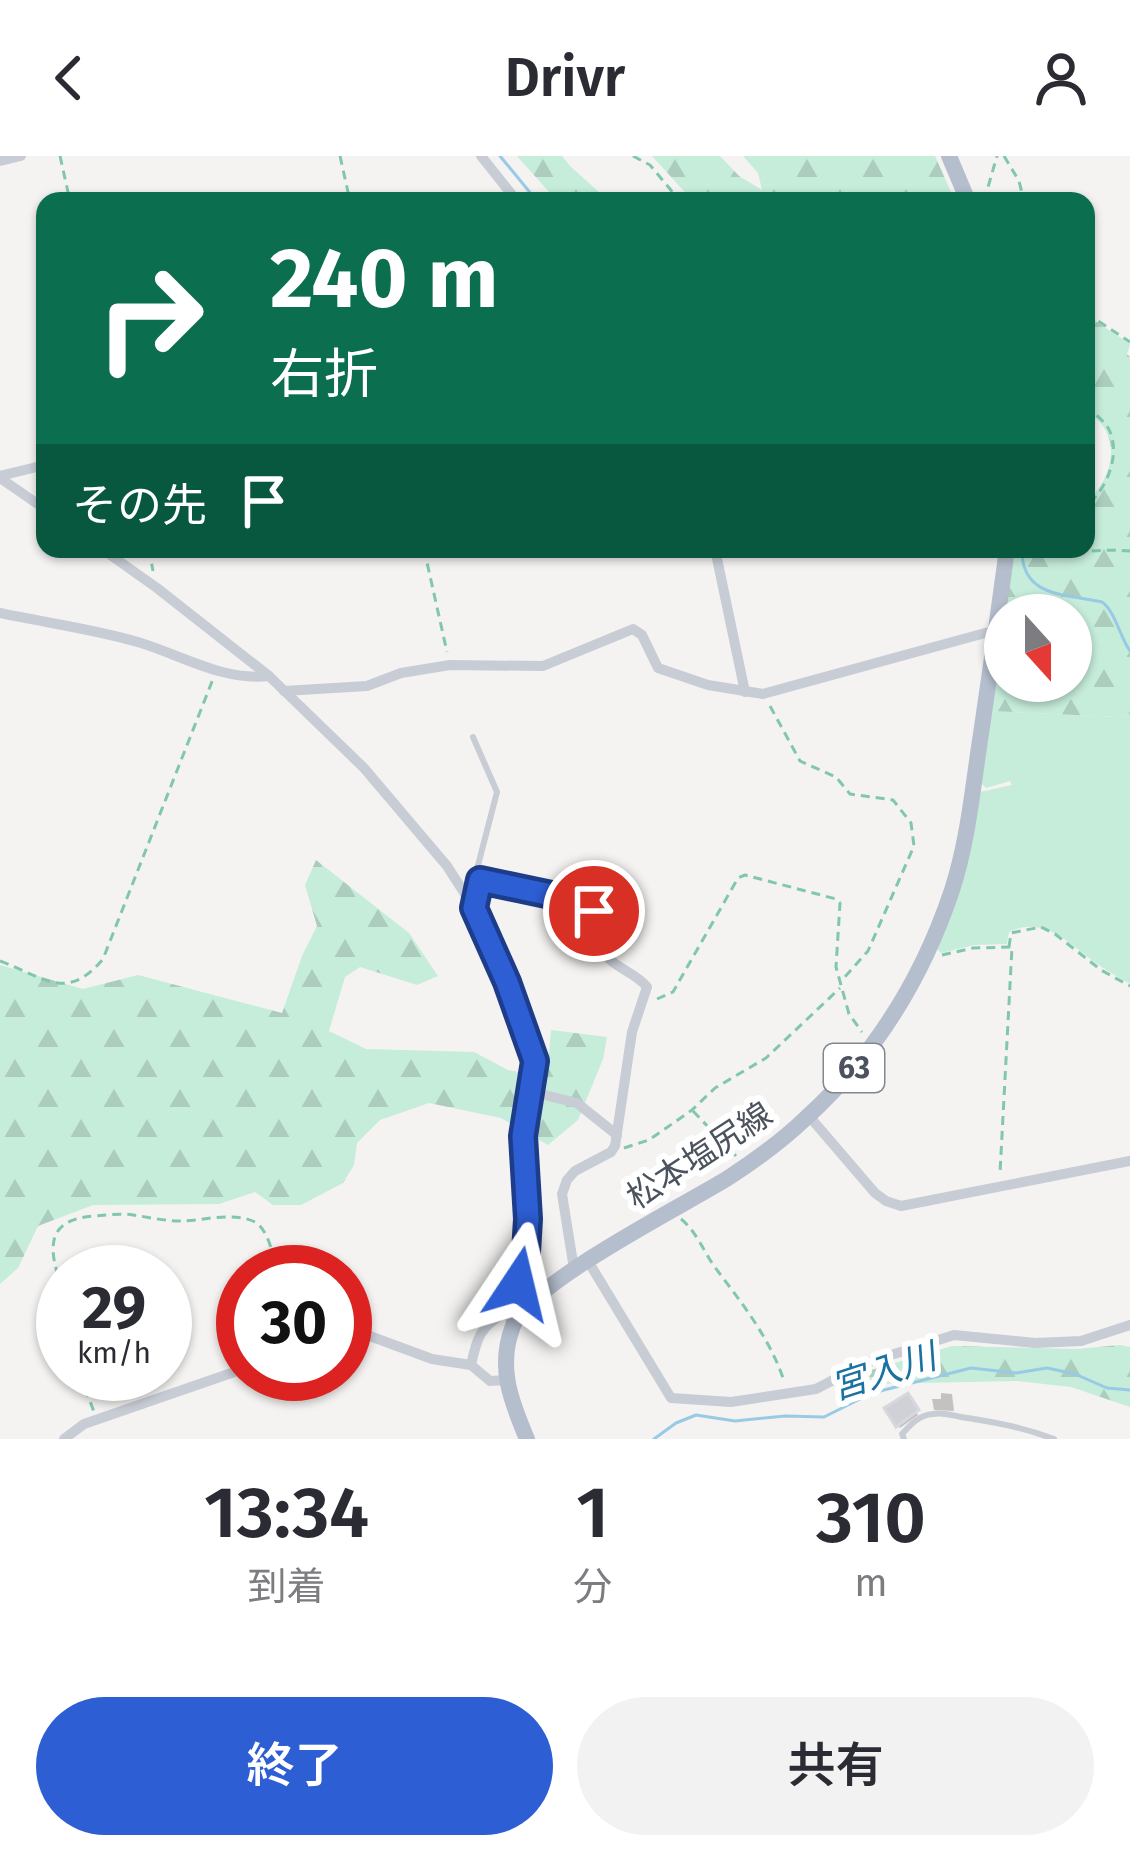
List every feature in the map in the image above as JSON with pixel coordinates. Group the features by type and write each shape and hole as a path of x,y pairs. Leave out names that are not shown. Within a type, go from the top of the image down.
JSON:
{"main road":[{"path":"949,156 964,192"},
{"name":"松本塩尻線","path":"1001,594 1006,558"},
{"name":"松本塩尻線","path":"509,1317 581,1265 775,1146 848,1076 912,984 953,886 968,830 986,702"},
{"path":"509,1317 506,1380 527,1439"}],"street":[{"path":"0,161 21,156"},
{"path":"481,156 510,192"},
{"path":"0,477 36,468"},
{"path":"0,477 36,503"},
{"path":"115,558 269,676 364,768 447,866 474,908 507,982 535,1061 523,1136 526,1252 509,1317 489,1322 480,1333 471,1365"},
{"path":"717,558 745,692"},
{"path":"0,613 138,642 246,679 269,676"},
{"path":"284,691 368,686 401,673 450,665 543,666 633,629 642,635 658,668 708,685 763,694 984,633"},
{"path":"474,908 480,880 575,900 594,911 602,923 600,940 610,961 638,976 646,987 632,1032 616,1141 611,1152 575,1171 562,1194 581,1265 671,1398 731,1402 816,1388 866,1363 954,1335 1081,1341 1130,1325"},
{"path":"532,1092 577,1103 616,1141"},
{"path":"809,1116 875,1193 901,1206 1130,1161"},
{"path":"372,1338 432,1359 471,1365 490,1381 506,1380"},
{"path":"64,1439 83,1424 216,1378"}],"lane":[{"path":"472,737 497,792 476,873 480,880"},
{"path":"904,1439 902,1434 911,1424 931,1414 995,1420 1054,1439"}],"path":[{"path":"60,156 68,192"},
{"path":"340,156 348,192"},
{"path":"633,156 650,165 672,192"},
{"path":"987,192 997,156"},
{"path":"1004,156 1022,192"},
{"path":"1095,320 1130,341"},
{"path":"1095,414 1109,428 1113,460 1095,499"},
{"path":"1095,549 1130,551"},
{"path":"150,558 157,588"},
{"path":"426,558 450,665"},
{"path":"0,962 65,985 88,976 103,959 216,671"},
{"path":"616,1141 626,1149 638,1146 692,1110 715,1088 766,1058 840,985 868,950 910,857 915,835 893,800 850,794 836,777 800,761 763,694"},
{"path":"643,998 659,999 674,992 738,878 745,875 836,899 841,912 836,967 840,985 849,1014 873,1043"},
{"path":"1009,947 1011,932 1041,927 1130,986"},
{"path":"926,957 1012,947 1000,1186"},
{"path":"692,1110 746,1166"},
{"path":"671,1211 692,1227 776,1354 788,1394"},
{"path":"56,1245 61,1225 77,1217 128,1214 183,1221 245,1219 264,1230 269,1245"},
{"path":"90,1401 97,1420"}],"green space":[{"path":"517,156 562,156 599,192 549,192"},
{"path":"652,156 720,156 762,190 758,173 743,156 935,156 951,192 685,192"},
{"path":"1095,321 1130,344 1130,714 992,711 993,702 1092,702 1092,594 1007,594 1012,558 1095,558 1095,492 1110,460 1110,440 1095,418"},
{"path":"992,711 1130,714 1130,984 1056,934 1034,927 1009,932 1007,944 941,953 937,949 980,792 1012,785 1010,781 986,788 981,783"},
{"path":"316,860 409,933 438,976 417,985 360,967 345,977 329,1031 366,1049 474,1052 508,1070 547,1077 551,1030 607,1037 578,1120 548,1145 501,1118 429,1103 380,1120 357,1143 354,1165 343,1183 301,1205 273,1205 255,1192 219,1204 93,1205 38,1226 18,1268 0,1284 0,965 83,989 138,975 282,1013 317,926 305,885"},
{"path":"952,1346 1077,1349 1130,1347 1130,1407 1071,1387 1017,1381 871,1384 868,1371"}],"building":[{"path":"908,1393 919,1410 896,1427 884,1408"}],"waterway":[{"path":"500,156 530,192"},
{"path":"1023,558 1037,585 1107,606 1130,651"},
{"name":"宮入川","path":"654,1439 696,1415 735,1421 824,1417 872,1393 971,1368 1016,1373 1047,1368 1107,1388 1130,1390"}],"route":[{"path":"518,1284 528,1219 523,1136 535,1061 474,908 480,880 575,900 594,911"}]}
